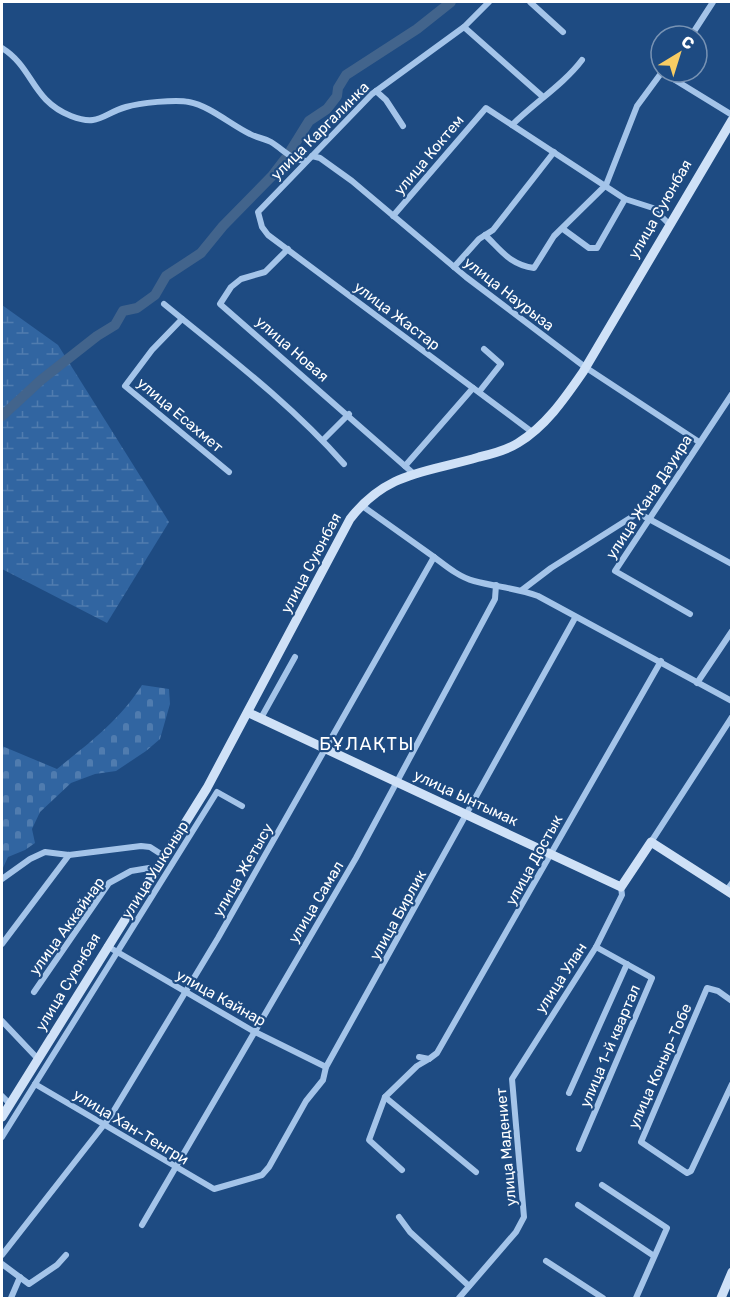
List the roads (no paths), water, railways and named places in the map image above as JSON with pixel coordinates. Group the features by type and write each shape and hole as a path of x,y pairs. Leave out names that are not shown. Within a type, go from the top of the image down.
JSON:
{"main road":[{"name":"улица Суюнбая","path":"2,1117 207,788 249,713 350,519 370,495 395,480 499,452 517,444 560,404 585,367 732,117"},
{"name":"улица Ынтымак","path":"249,713 621,887"},
{"path":"621,887 651,842 730,889"},
{"path":"721,1299 732,1272"}],"street":[{"name":"улица Каргалинка","path":"258,212 376,91 464,27 489,2"},
{"path":"530,2 562,32"},
{"path":"699,24 713,2"},
{"path":"464,27 542,96"},
{"path":"2,48 22,63 35,90 44,99 69,115 88,122 103,120 122,108 135,104 189,102 253,136 268,140 292,158 306,161"},
{"path":"582,60 571,75 542,96 512,125 625,199 652,208 669,224"},
{"path":"485,235 507,259 534,268 554,236 593,195 606,185 637,106 653,84"},
{"path":"681,84 732,117"},
{"path":"376,91 386,100 404,126"},
{"name":"улица Коктем","path":"393,216 483,110 486,108 512,125"},
{"path":"454,267 485,235 493,230 554,152"},
{"name":"улица Наурыза","path":"312,156 328,163 454,267 585,367 699,442"},
{"path":"563,229 589,248 597,248 625,199"},
{"name":"улица Жастар","path":"258,212 265,232 532,432"},
{"name":"улица Новая","path":"288,249 265,272 241,279 231,287 220,304 349,414 414,474"},
{"path":"164,304 323,440 344,464"},
{"name":"улица Есахмет","path":"182,319 152,350 125,386 229,472"},
{"path":"405,466 501,364 484,349"},
{"name":"улица Жана Дауира","path":"690,614 615,571 732,394"},
{"path":"323,440 349,414"},
{"path":"361,505 459,575 522,590 732,701"},
{"path":"522,590 550,568 638,513 732,564"},
{"name":"улица Жетысу","path":"2,1255 57,1187 79,1153 102,1125 186,992 334,737 434,557"},
{"name":"улица Самал","path":"142,1225 174,1166 356,858 495,598 496,585"},
{"name":"улица Бирлик","path":"214,1189 262,1175 269,1167 306,1101 323,1080 326,1067 575,618"},
{"path":"697,683 732,631"},
{"path":"261,718 295,657"},
{"name":"улица Достык","path":"385,1097 417,1066 437,1053 614,739 660,662"},
{"path":"651,842 732,717"},
{"name":"улица Ушконыр","path":"2,1137 217,792 242,806"},
{"path":"2,879 30,859 45,852 69,855 141,846 164,856"},
{"path":"2,944 69,855"},
{"name":"улица Аккайнар","path":"34,992 109,883 131,871 148,868 154,872"},
{"name":"улица Улан","path":"512,1079 596,947 622,895 621,887"},
{"name":"улица Кайнар","path":"107,946 253,1031 326,1067"},
{"name":"улица 1-й квартал","path":"579,1149 652,978 596,947"},
{"path":"569,1093 627,964"},
{"name":"улица Коныр-Тобе","path":"732,1001 718,991 707,988 641,1142 687,1173 691,1171 732,1083"},
{"path":"2,1022 38,1059"},
{"path":"419,1057 429,1059"},
{"name":"улица Мадениет","path":"459,1299 516,1232 524,1217 512,1079"},
{"name":"улица Хан-Тенгри","path":"35,1084 214,1189"},
{"path":"2,1096 10,1104"},
{"path":"402,1170 369,1140 385,1097 476,1172"},
{"path":"602,1185 667,1228 636,1299"},
{"path":"578,1205 654,1256"},
{"path":"399,1217 410,1232 469,1286"},
{"path":"2,1264 29,1284 34,1283 66,1255"},
{"path":"546,1261 603,1299"},
{"path":"11,1299 20,1277"}],"waterway":[{"path":"291,150 309,121 327,109 337,96 338,88 346,75 417,29 451,2"},
{"path":"2,416 41,380 97,336 115,325 123,311 137,308 155,295 166,276 201,253 285,159"}],"district":[{"name":"БҰЛАҚТЫ","path":"367,744"}]}
